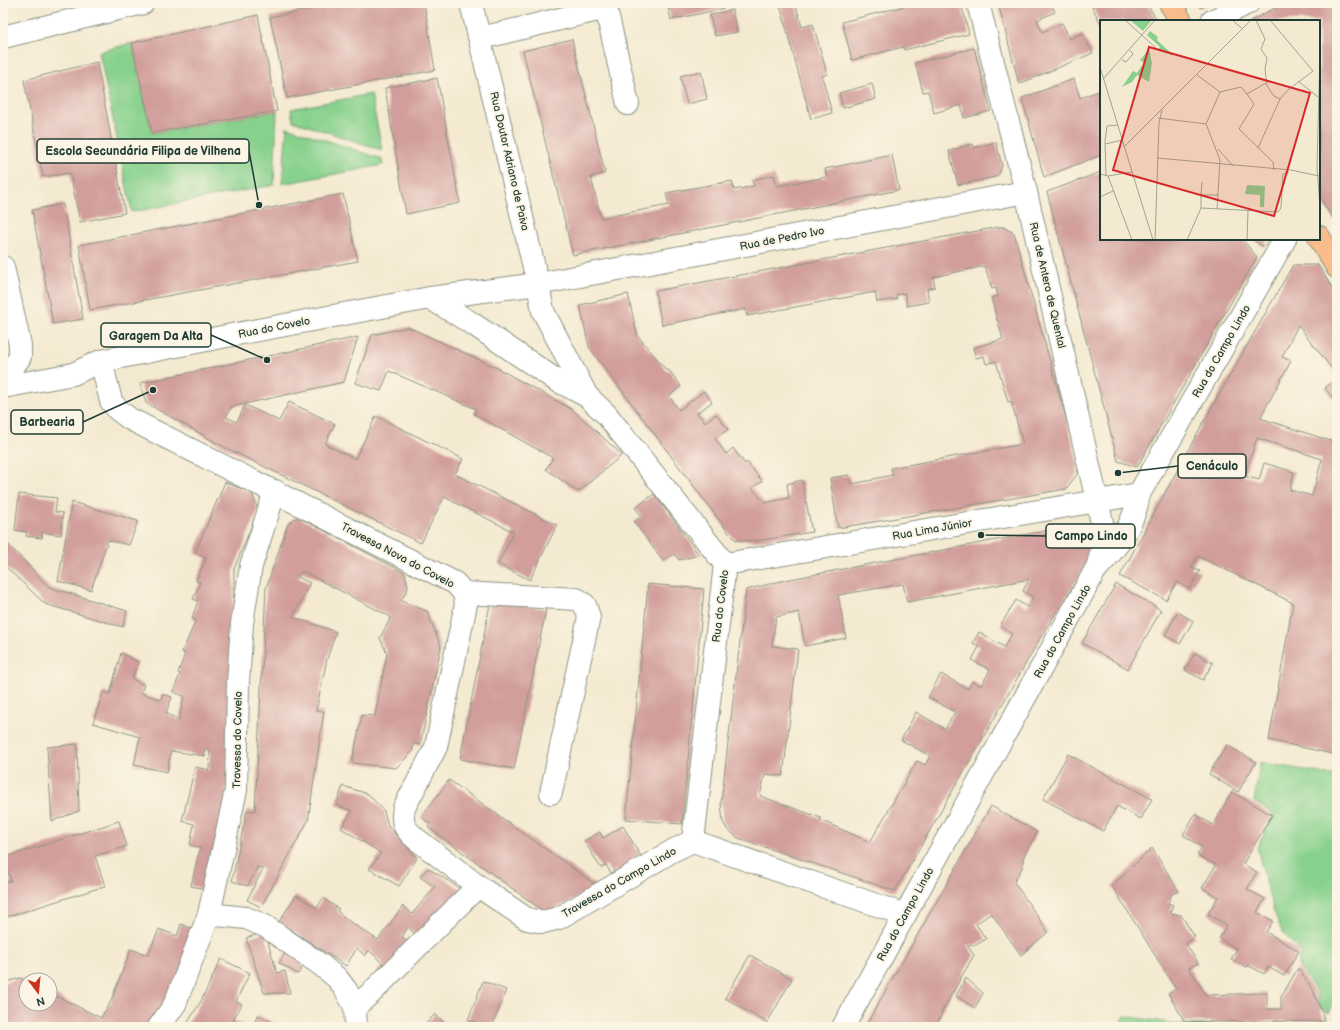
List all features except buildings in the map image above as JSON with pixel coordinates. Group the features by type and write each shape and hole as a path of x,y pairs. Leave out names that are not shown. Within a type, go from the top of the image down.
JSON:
{"main road":[{"path":"1170,3 1180,20"},
{"path":"1320,238 1335,260"}],"street":[{"path":"3,37 143,3"},
{"name":"Rua Doutor Adriano de Paiva","path":"471,3 481,38 538,284"},
{"name":"Rua de Antero de Quental","path":"978,3 1026,192 1098,500 1104,531 1104,546 1096,569"},
{"path":"1214,20 1248,3"},
{"path":"481,38 606,5 628,104"},
{"name":"Rua de Pedro Ivo","path":"538,284 1026,192"},
{"name":"Rua do Campo Lindo","path":"843,1027 1096,569 1111,554 1129,529 1137,510 1139,494 1284,240"},
{"path":"3,266 20,345 20,357 13,367 3,369"},
{"name":"Rua do Covelo","path":"3,387 73,374 101,361 430,298 538,284 543,311 587,396"},
{"name":"Rua do Covelo","path":"430,298 473,324 556,380 587,396 606,414 725,564 693,841"},
{"name":"Travessa Nova do Covelo","path":"101,361 111,401 118,410 130,419 455,583 464,593 466,604 436,747 404,808 402,819 406,830 415,838 478,886"},
{"name":"Travessa do Covelo","path":"159,1027 175,1004 209,914 236,790 238,683 242,622 251,566 275,491"},
{"name":"Rua Lima Júnior","path":"725,564 1139,494"},
{"path":"464,593 577,599 585,605 589,617 552,793"},
{"path":"693,841 905,915"},
{"name":"Travessa do Campo Lindo","path":"478,886 527,919 543,922 559,918 674,850 693,841"},
{"path":"356,1017 371,993 478,886"},
{"path":"209,914 246,918 265,926 303,951 336,978 356,1017"}],"green space":[{"path":"132,43 152,133 277,111 274,185 132,212 99,52"},
{"path":"371,94 382,150 293,121 291,109"},
{"path":"287,127 382,159 383,165 282,184"},
{"path":"1260,762 1337,776 1337,996 1329,1013 1321,1008 1315,990 1298,965 1300,951 1282,932 1273,909 1257,848 1274,814 1254,802"},
{"path":"1125,1016 1184,1025 1263,1025 1262,1027 1127,1027 1121,1024"}],"place":[{"name":"Escola Secundária Filipa de Vilhena","path":"259,205"},
{"name":"Garagem Da Alta","path":"267,360"},
{"name":"Barbearia","path":"153,390"},
{"name":"Cenáculo","path":"1118,473"},
{"name":"Campo Lindo","path":"981,535"}]}
